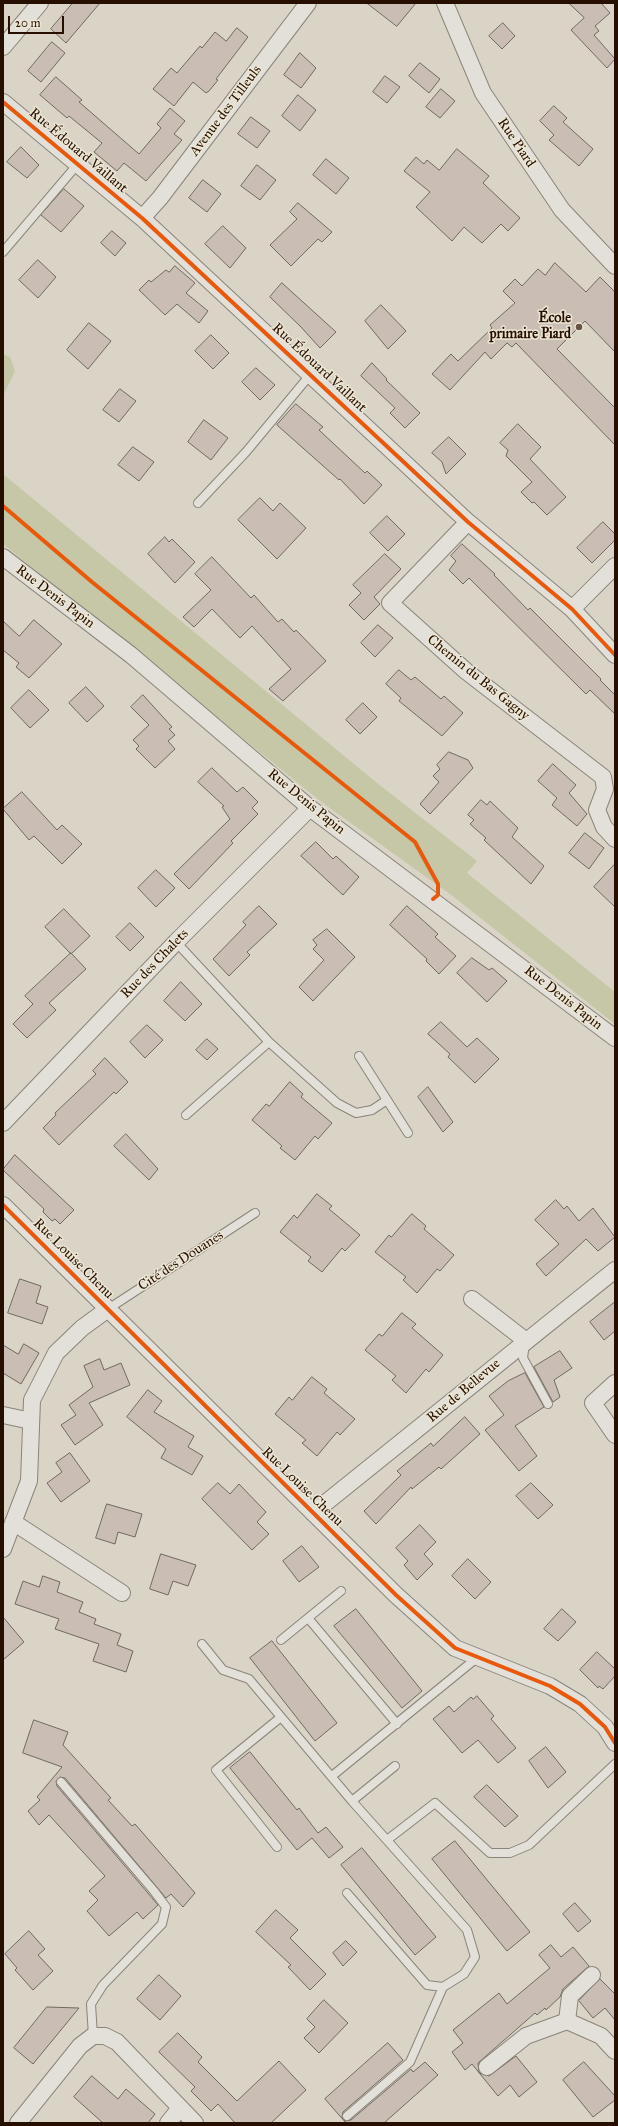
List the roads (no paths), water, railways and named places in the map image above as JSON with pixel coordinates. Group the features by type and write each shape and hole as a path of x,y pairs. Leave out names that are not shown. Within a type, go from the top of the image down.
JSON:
{"street":[{"path":"3,47 40,3"},
{"name":"Avenue des Tilleuls","path":"142,218 160,198 308,3"},
{"name":"Rue Piard","path":"445,3 482,93 562,210 615,266"},
{"name":"Rue Édouard Vaillant","path":"3,102 142,218 468,522 572,610 615,654"},
{"name":"Chemin du Bas Gagny","path":"468,522 390,603 467,672 604,777 604,789 597,810 604,827 615,839"},
{"name":"Rue Denis Papin","path":"3,557 131,655 310,808 615,1038"},
{"path":"572,610 615,566"},
{"name":"Rue des Chalets","path":"3,1123 176,942 310,808"},
{"name":"Rue Louise Chenu","path":"3,1205 234,1436 396,1595 455,1648 550,1686 580,1704 605,1727 615,1743"},
{"name":"Rue de Bellevue","path":"313,1513 525,1340 615,1270"},
{"path":"472,1299 525,1340"},
{"path":"3,1549 29,1481 32,1400 56,1353 82,1328 108,1309"},
{"path":"615,1382 593,1403 615,1435"},
{"path":"3,1415 31,1421"},
{"path":"13,1522 122,1593"},
{"path":"566,2021 570,1996 592,1975"},
{"path":"487,2067 526,2036 566,2021 601,2036 615,2051"},
{"path":"18,2123 80,2046 93,2036 105,2036 117,2042 195,2123"},
{"path":"168,2123 180,2108"}],"lane":[{"path":"3,252 77,165"},
{"path":"198,503 246,452 310,375"},
{"path":"176,942 269,1042 337,1103 356,1113 372,1110 387,1100"},
{"path":"186,1115 269,1042"},
{"path":"359,1056 408,1132"},
{"name":"Cité des Douanes","path":"108,1309 255,1213"},
{"path":"525,1340 523,1358 548,1404"},
{"path":"281,1640 342,1591"},
{"path":"308,1618 397,1724"},
{"path":"202,1644 223,1670 249,1679 352,1801 467,1930 475,1957 464,1974 443,1987 410,2062 347,2116"},
{"path":"332,1776 478,1657"},
{"path":"277,1847 216,1770 281,1717"},
{"path":"387,1840 435,1803 490,1853 510,1853 529,1845 615,1764"},
{"path":"352,1801 395,1766"},
{"path":"61,1782 166,1907 162,1924 103,1985 91,2004 93,2036"},
{"path":"347,1893 427,1985 443,1987"}],"place":[{"name":"École primaire Piard","path":"579,327"}]}
